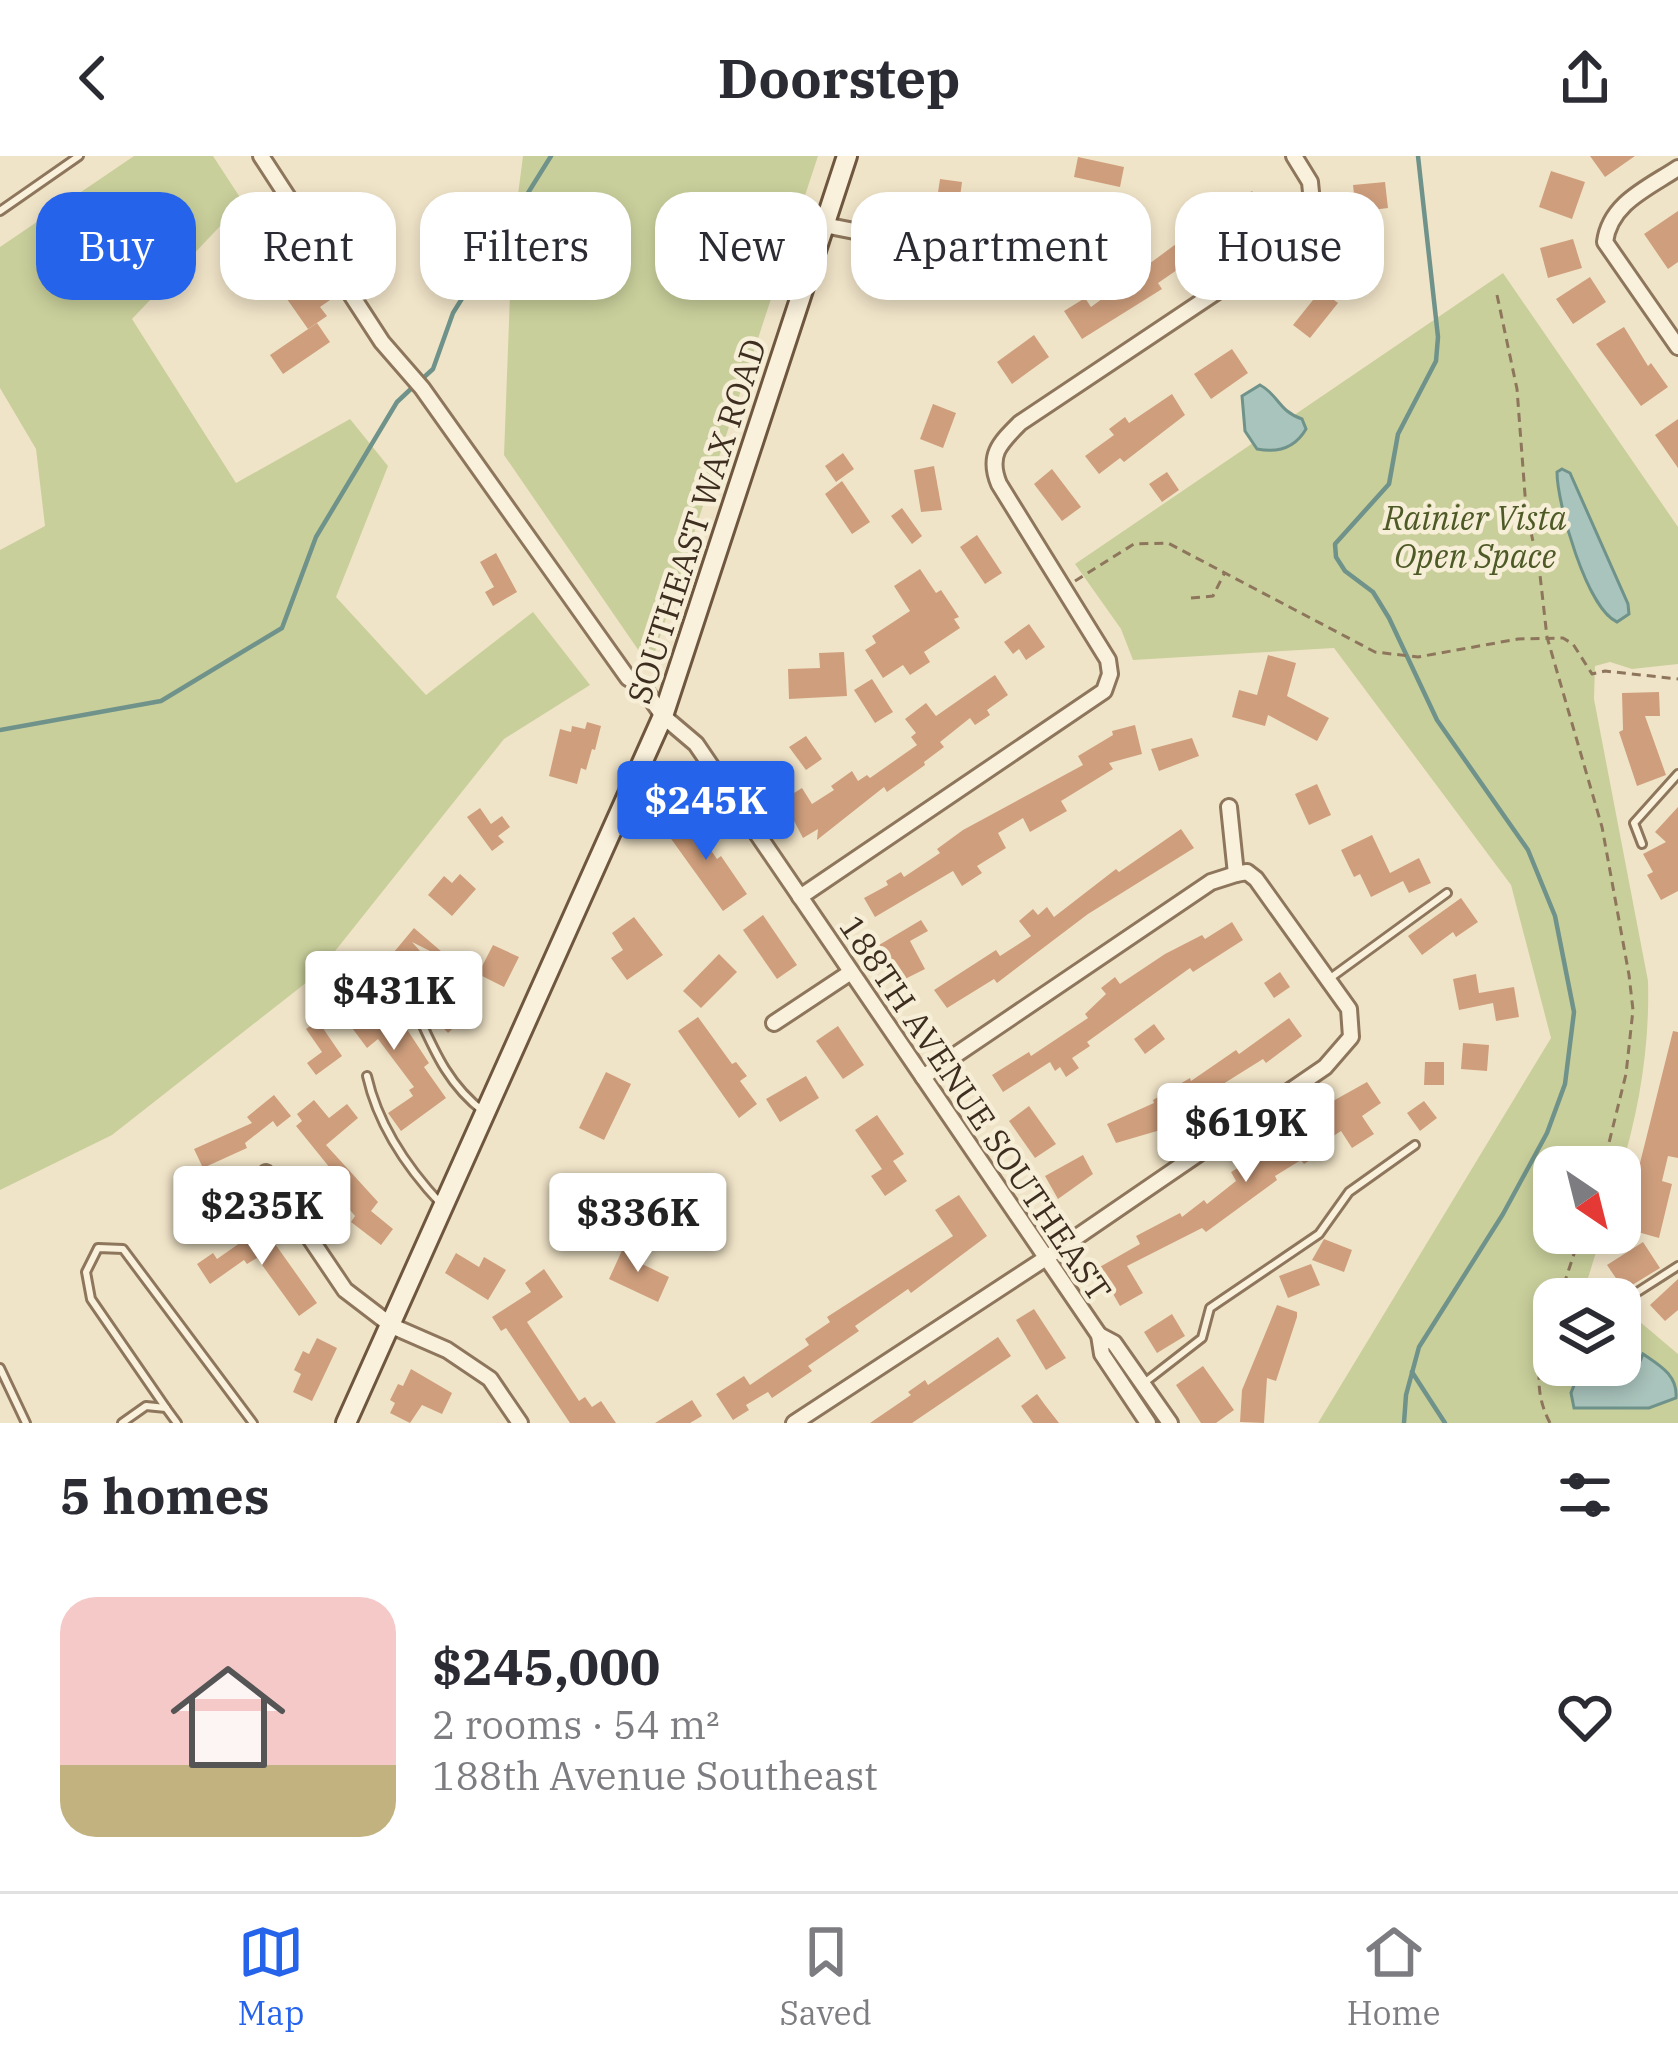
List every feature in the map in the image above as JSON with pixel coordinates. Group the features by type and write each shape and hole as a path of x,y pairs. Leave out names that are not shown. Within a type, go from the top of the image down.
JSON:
{"street":[{"name":"188TH AVENUE SOUTHEAST","path":"261,156 382,342 418,383 628,678 696,744 1099,1335 1102,1354 1148,1423"},
{"name":"SOUTHEAST WAX ROAD","path":"827,216 847,156"},
{"path":"800,897 1103,692 1111,674 1108,660 999,484 992,467 997,447 1019,423 1294,240 1313,213 1310,182 1294,156"},
{"path":"1678,168 1621,206 1607,226 1605,242 1678,347"},
{"name":"SOUTHEAST WAX ROAD","path":"346,1423 663,716 799,300"},
{"path":"1229,807 1236,874"},
{"path":"794,1423 1325,1067 1351,1037 1349,1010 1247,872 1210,882 922,1077"},
{"path":"774,1024 851,972"},
{"path":"266,1173 345,1290 392,1326 447,1350 490,1378 520,1423"},
{"name":"188TH AVENUE SOUTHEAST","path":"1099,1335 1114,1343 1170,1423"}],"lane":[{"path":"0,211 79,156"},
{"path":"1642,844 1634,823 1678,774"},
{"path":"1328,980 1448,893"},
{"path":"418,1017 444,1071 487,1114"},
{"path":"367,1076 372,1100 391,1137 445,1207"},
{"path":"1143,1384 1202,1338 1210,1308 1318,1234 1349,1192 1414,1145"},
{"path":"176,1423 91,1299 86,1272 98,1248 123,1249 253,1423"},
{"path":"1641,1290 1678,1266"},
{"path":"0,1368 26,1423"},
{"path":"122,1423 146,1406 166,1408"}],"path":[{"path":"1497,295 1517,389 1526,508 1547,637 1615,882 1631,996 1626,1075 1608,1146"},
{"path":"1064,588 1134,544 1150,540 1168,543 1226,571 1375,652 1399,657 1547,637 1569,641 1592,674 1606,671 1678,679"},
{"path":"1191,598 1213,596 1226,571"},
{"path":"1539,1386 1550,1423"}],"green space":[{"path":"134,156 213,156 236,192 220,192 220,226 196,252 196,192 81,192"},
{"path":"523,156 818,156 806,192 655,192 655,300 771,300 650,667 504,455 510,300 631,300 631,192 518,192"},
{"path":"36,223 36,300 150,300 132,319 236,483 350,419 388,466 336,597 426,695 533,612 590,685 504,739 316,975 112,1135 0,1190 0,550 45,526 36,449 0,388 0,247"},
{"name":"Rainier Vista Open Space","path":"1503,273 1678,527 1678,664 1632,669 1610,662 1595,666 1594,699 1648,981 1645,1054 1627,1146 1533,1146 1533,1254 1595,1254 1588,1278 1533,1278 1533,1386 1641,1386 1641,1323 1678,1354 1678,1423 1318,1423 1551,1038 1511,885 1334,648 1133,660 1121,629 1075,564"}],"water":[{"path":"1260,385 1302,419 1306,429 1285,448 1257,449 1245,431 1242,396"},
{"path":"1557,472 1570,473 1628,604 1629,614 1617,622 1595,598 1576,554 1558,487"},
{"path":"1643,1354 1671,1377 1676,1398 1649,1408 1574,1408 1574,1386 1641,1386"}],"building":[{"path":"1590,156 1635,156 1605,177"},
{"path":"1078,157 1124,167 1120,187 1074,177"},
{"path":"1551,171 1585,182 1572,219 1539,207"},
{"path":"940,179 962,182 961,192 938,192"},
{"path":"1385,182 1388,208 1384,208 1384,192 1354,192 1353,185"},
{"path":"1678,211 1678,262 1668,269 1644,234"},
{"path":"1573,239 1582,268 1548,278 1540,248"},
{"path":"1175,245 1175,271 1158,283 1162,289 1151,296 1151,263"},
{"path":"1590,277 1606,302 1573,324 1556,299"},
{"path":"288,300 330,300 320,307 327,316 308,329"},
{"path":"1082,300 1091,307 1100,300 1144,300 1082,339 1064,311"},
{"path":"1313,300 1338,303 1310,338 1293,325"},
{"path":"317,323 330,342 283,374 270,355"},
{"path":"1624,327 1648,366 1651,363 1668,387 1641,406 1596,344"},
{"path":"1034,335 1049,357 1012,384 997,362"},
{"path":"1232,349 1248,373 1211,399 1194,374"},
{"path":"1172,394 1185,415 1124,462 1120,458 1099,474 1085,456 1114,435 1109,429 1125,417 1129,423"},
{"path":"933,404 956,413 943,448 920,439"},
{"path":"1678,419 1678,468 1655,435"},
{"path":"843,453 854,469 836,482 825,466"},
{"path":"934,466 942,510 921,512 914,470"},
{"path":"1052,469 1081,507 1062,521 1034,484"},
{"path":"1167,472 1179,490 1162,502 1149,484"},
{"path":"842,481 870,522 852,534 825,494"},
{"path":"902,508 922,536 912,544 891,516"},
{"path":"977,535 1002,573 985,584 960,547"},
{"path":"496,553 517,592 493,606 485,592 494,587 480,562"},
{"path":"920,569 936,593 941,590 959,617 954,619 960,628 924,652 930,662 910,675 903,665 883,678 865,650 876,643 872,636 910,611 894,586"},
{"path":"1029,624 1045,647 1026,660 1019,649 1013,654 1004,642"},
{"path":"844,652 847,696 789,699 788,669 820,668 819,653"},
{"path":"1268,655 1296,663 1287,696 1329,718 1317,741 1268,715 1265,726 1232,717 1239,690 1257,695"},
{"path":"995,675 1008,695 987,710 990,715 975,725 970,718 940,742 944,747 925,765 887,792 884,787 817,840 818,829 803,838 783,800 802,788 812,804 852,771 858,781 867,775 870,778 917,745 911,737 916,733 905,719 926,703 936,716"},
{"path":"872,679 893,712 875,723 854,690"},
{"path":"1659,692 1660,716 1645,716 1666,775 1637,786 1619,732 1623,730 1622,693"},
{"path":"587,722 601,726 595,750 586,770 581,768 577,784 549,776 560,729 585,729"},
{"path":"1135,725 1142,754 1109,763 1113,769 1061,801 1067,811 1030,832 1023,818 998,833 1006,848 977,866 982,873 962,886 953,871 875,917 864,898 888,885 886,881 901,872 904,877 940,853 937,849 963,830 1083,765 1078,756 1113,735 1112,731"},
{"path":"806,736 822,759 806,770 789,747"},
{"path":"1192,738 1199,756 1159,771 1151,749"},
{"path":"1317,784 1331,815 1309,825 1295,794"},
{"path":"1678,807 1678,891 1661,900 1647,875 1653,872 1643,854 1666,842 1655,832"},
{"path":"480,808 491,824 502,816 510,827 498,836 504,842 492,851 467,817"},
{"path":"686,814 747,894 723,911 664,829"},
{"path":"1181,829 1194,848 1088,914 997,983 994,979 947,1008 934,990 996,950 1000,956 1031,936 1019,921 1033,909 1038,915 1047,907 1054,917 1116,869 1119,872"},
{"path":"1372,835 1390,873 1419,858 1431,883 1409,893 1403,881 1371,897 1341,850"},
{"path":"460,874 476,889 452,916 428,895 444,876 452,883"},
{"path":"1461,898 1478,922 1456,937 1453,932 1422,955 1408,936"},
{"path":"763,915 797,965 777,979 743,930"},
{"path":"634,917 663,955 627,980 611,958 623,950 612,933"},
{"path":"921,920 928,931 910,941 925,969 905,979 879,945"},
{"path":"1232,922 1243,940 1193,972 1190,968 1087,1042 1090,1046 1072,1058 1079,1068 1066,1077 1050,1062 1003,1092 992,1075 1088,1018 1085,1014 1106,994 1101,988 1115,977 1120,984 1165,954 1202,935 1205,939"},
{"path":"414,928 442,952 440,956 412,942 420,951 398,976 384,964"},
{"path":"493,945 519,957 504,987 478,974"},
{"path":"719,954 737,972 701,1008 683,991"},
{"path":"1280,972 1290,987 1274,998 1264,983"},
{"path":"1476,974 1479,993 1514,987 1519,1017 1496,1021 1493,1003 1459,1010 1453,979"},
{"path":"359,987 377,1011 389,1002 446,1098 401,1131 388,1113 413,1096 409,1090 414,1087 378,1039 367,1048 335,1005"},
{"path":"459,993 474,1008 448,1033 434,1018"},
{"path":"698,1017 732,1064 736,1062 747,1076 740,1081 757,1104 739,1118 678,1031"},
{"path":"1289,1018 1302,1036 1266,1063 1263,1059 1157,1131 1116,1143 1107,1124 1154,1103 1236,1050 1239,1054"},
{"path":"318,1021 342,1056 316,1075 307,1063 322,1052 306,1029"},
{"path":"1154,1024 1165,1039 1145,1054 1134,1039"},
{"path":"838,1026 864,1065 843,1079 816,1041"},
{"path":"1673,1031 1678,1032 1678,1158 1668,1156 1662,1181 1672,1184 1659,1238 1641,1233 1641,1159"},
{"path":"1463,1043 1489,1045 1487,1071 1461,1069"},
{"path":"1425,1062 1444,1062 1444,1085 1424,1085"},
{"path":"606,1072 631,1084 604,1140 579,1128"},
{"path":"806,1076 819,1098 780,1122 766,1099"},
{"path":"1367,1082 1381,1103 1362,1116 1374,1134 1352,1148 1341,1131 1312,1150 1316,1156 1275,1176 1277,1180 1206,1232 1202,1228 1127,1266 1143,1293 1120,1306 1098,1268 1140,1244 1136,1236 1180,1213 1182,1217 1204,1200 1207,1204 1236,1181 1231,1172 1329,1114 1324,1106"},
{"path":"274,1095 291,1116 277,1127 273,1121 245,1143 247,1148 203,1168 194,1149 252,1123 247,1117"},
{"path":"314,1100 329,1118 347,1104 358,1118 326,1145 378,1202 371,1211 393,1229 381,1245 351,1222 355,1216 321,1175 330,1168 296,1126 302,1121 297,1114"},
{"path":"1424,1101 1437,1118 1420,1131 1407,1113"},
{"path":"1029,1106 1056,1144 1035,1158 1009,1121"},
{"path":"877,1115 904,1154 893,1161 907,1181 885,1196 871,1176 882,1169 855,1130"},
{"path":"1083,1155 1093,1174 1058,1199 1045,1176"},
{"path":"214,1186 226,1228 204,1234 192,1192"},
{"path":"959,1195 987,1236 911,1293 908,1289 855,1326 859,1331 808,1366 812,1371 772,1398 768,1392 746,1405 749,1410 733,1420 716,1394 744,1376 750,1385 809,1345 805,1339 830,1322 827,1317 953,1236 935,1210"},
{"path":"263,1227 317,1303 299,1316 257,1258 247,1264 244,1260 210,1284 197,1264 213,1253 217,1259"},
{"path":"1324,1239 1352,1250 1344,1272 1312,1260"},
{"path":"1641,1243 1660,1268 1641,1280 1616,1278 1607,1265 1624,1254 1641,1254"},
{"path":"625,1244 644,1253 640,1263 669,1277 658,1302 609,1279"},
{"path":"456,1253 479,1267 484,1257 506,1270 488,1300 445,1273"},
{"path":"1311,1264 1320,1285 1288,1298 1279,1276"},
{"path":"544,1269 563,1297 527,1322 579,1401 585,1397 592,1407 601,1401 616,1423 570,1423 506,1328 501,1331 492,1317 531,1292 525,1283"},
{"path":"1678,1279 1678,1310 1665,1321 1650,1305"},
{"path":"1277,1305 1297,1312 1297,1317 1276,1381 1267,1378 1264,1423 1240,1422 1242,1390"},
{"path":"1034,1309 1066,1358 1046,1370 1016,1320"},
{"path":"1172,1314 1185,1336 1157,1353 1144,1332"},
{"path":"998,1337 1011,1356 912,1423 870,1423 925,1380 928,1385"},
{"path":"317,1338 337,1348 312,1401 293,1392 301,1374 294,1370 303,1351 309,1354"},
{"path":"1203,1366 1234,1410 1216,1423 1201,1423 1176,1385"},
{"path":"411,1369 452,1393 442,1414 422,1405 410,1423 390,1413 395,1403 390,1400"},
{"path":"1037,1394 1059,1423 1033,1423 1021,1406"},
{"path":"692,1400 702,1416 690,1423 655,1423"}],"waterway":[{"path":"422,379 433,369 453,313 551,156"},
{"path":"1404,1423 1419,1347 1503,1214 1547,1133 1565,1084 1574,1012 1555,916 1528,850 1437,720 1373,592 1345,571 1336,557 1335,544 1389,484 1398,434 1436,361 1438,337 1418,156"},
{"path":"0,730 161,701 282,628 316,537 397,402 414,386"},
{"path":"1412,1372 1445,1423"}]}
